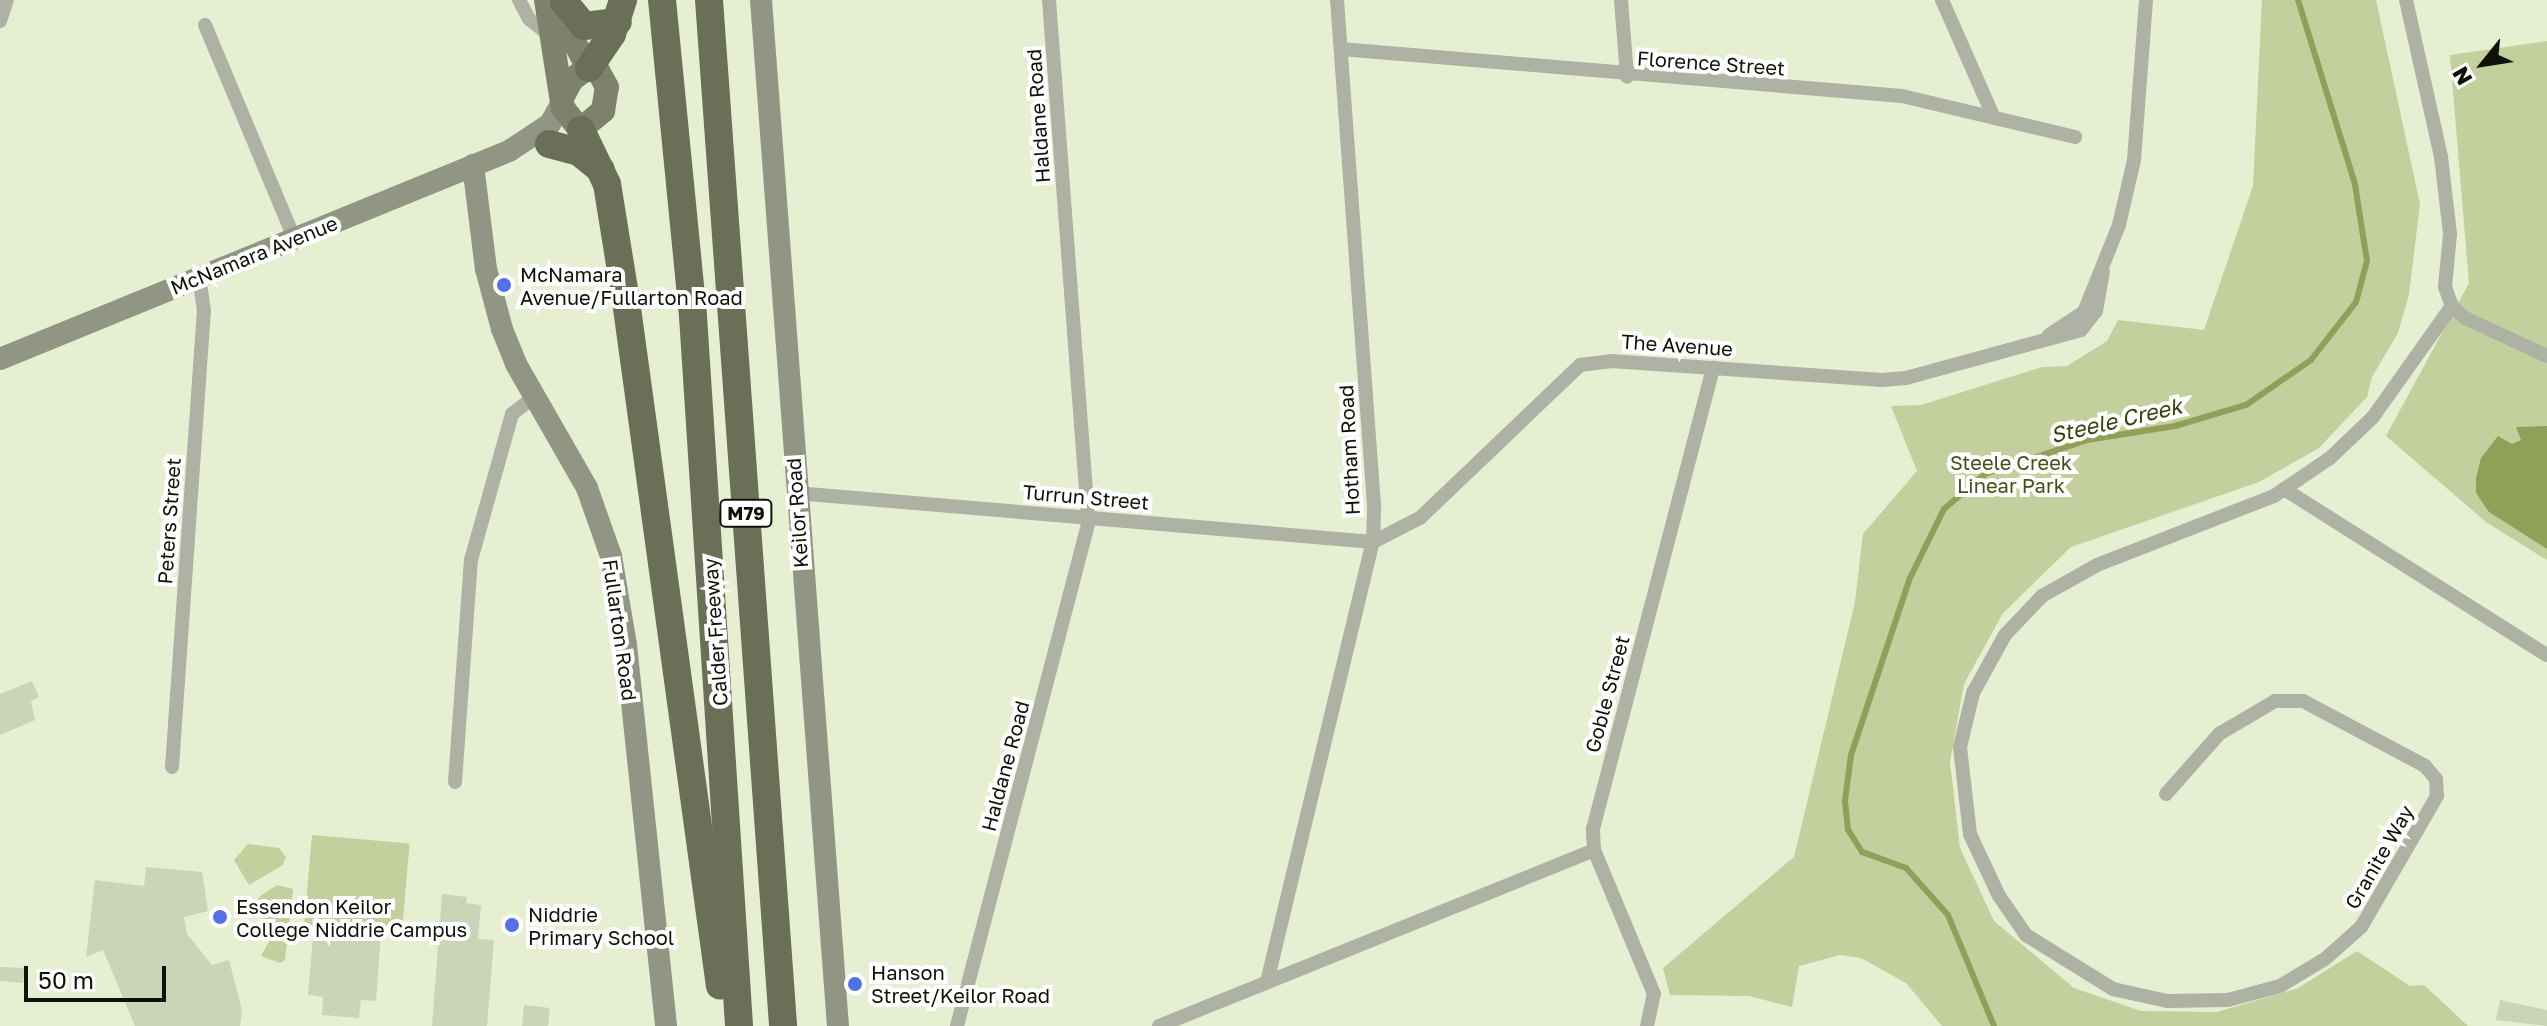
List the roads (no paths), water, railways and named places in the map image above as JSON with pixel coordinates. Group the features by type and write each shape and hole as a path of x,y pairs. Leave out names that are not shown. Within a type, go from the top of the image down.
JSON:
{"highway":[{"name":"Calder Freeway","path":"662,0 693,316 739,1026"},
{"name":"Calder Freeway","path":"709,0 783,1026"},
{"path":"558,1 584,26 620,11"},
{"path":"588,68 620,11"},
{"path":"580,130 604,174 631,330 726,1026"},
{"path":"549,144 588,156 604,174"}],"main road":[{"name":"Keilor Road","path":"761,0 838,1026"},
{"path":"558,1 569,32 588,68 603,78 607,101 597,119 580,130 568,118 562,100 551,36 558,1"},
{"path":"562,100 572,79 588,68"},
{"name":"McNamara Avenue","path":"509,151 550,124 562,100"},
{"name":"McNamara Avenue","path":"0,359 473,165 509,151 549,144 580,130"},
{"name":"Fullarton Road","path":"473,165 490,289 516,364 587,488 611,556 626,645 666,1026"}],"street":[{"path":"519,0 529,19 551,36"},
{"name":"Haldane Road","path":"957,1026 1089,517 1049,0"},
{"name":"Hotham Road","path":"1267,982 1373,542 1374,505 1337,0"},
{"path":"1621,0 1627,77"},
{"path":"1942,0 1994,118"},
{"name":"The Avenue","path":"1373,542 1420,518 1580,365 1611,361 1882,380 2081,330 2096,311 2103,272 2134,160 2146,0"},
{"path":"2406,0 2441,157 2450,234 2445,287 2452,306 2465,318 2547,356"},
{"path":"205,25 294,238"},
{"name":"Florence Street","path":"1341,49 1627,77 1902,96 2075,137"},
{"name":"Peters Street","path":"172,767 204,311 199,277"},
{"name":"Granite Way","path":"2166,794 2219,734 2244,714 2275,701 2303,701 2425,766 2436,779 2437,796 2361,927 2325,959 2280,986 2228,1000 2167,1001 2113,989 2026,935 1999,896 1970,834 1961,790 1960,747 1973,693 2005,635 2042,596 2097,565 2222,520 2284,489 2330,458 2373,417 2452,306"},
{"name":"Goble Street","path":"1647,1026 1654,994 1594,850 1598,808 1713,367"},
{"path":"455,782 471,560 512,414 535,396"},
{"path":"2284,489 2547,655"},
{"name":"Turrun Street","path":"796,493 1373,542"},
{"path":"1159,1026 1594,850"}],"waterway":[{"name":"Steele Creek","path":"1994,1026 1948,915 1906,868 1862,852 1848,830 1845,801 1851,755 1910,578 1944,509 1985,474 2087,440 2175,426 2246,405 2311,360 2356,302 2367,261 2355,184 2298,0"}],"place":[{"name":"McNamara Avenue/Fullarton Road","path":"504,285"},
{"name":"Essendon Keilor College Niddrie Campus","path":"220,917"},
{"name":"Niddrie Primary School","path":"512,925"},
{"name":"Hanson Street/Keilor Road","path":"855,984"}],"park label":[{"name":"Steele Creek Linear Park","path":"2011,474"}]}
